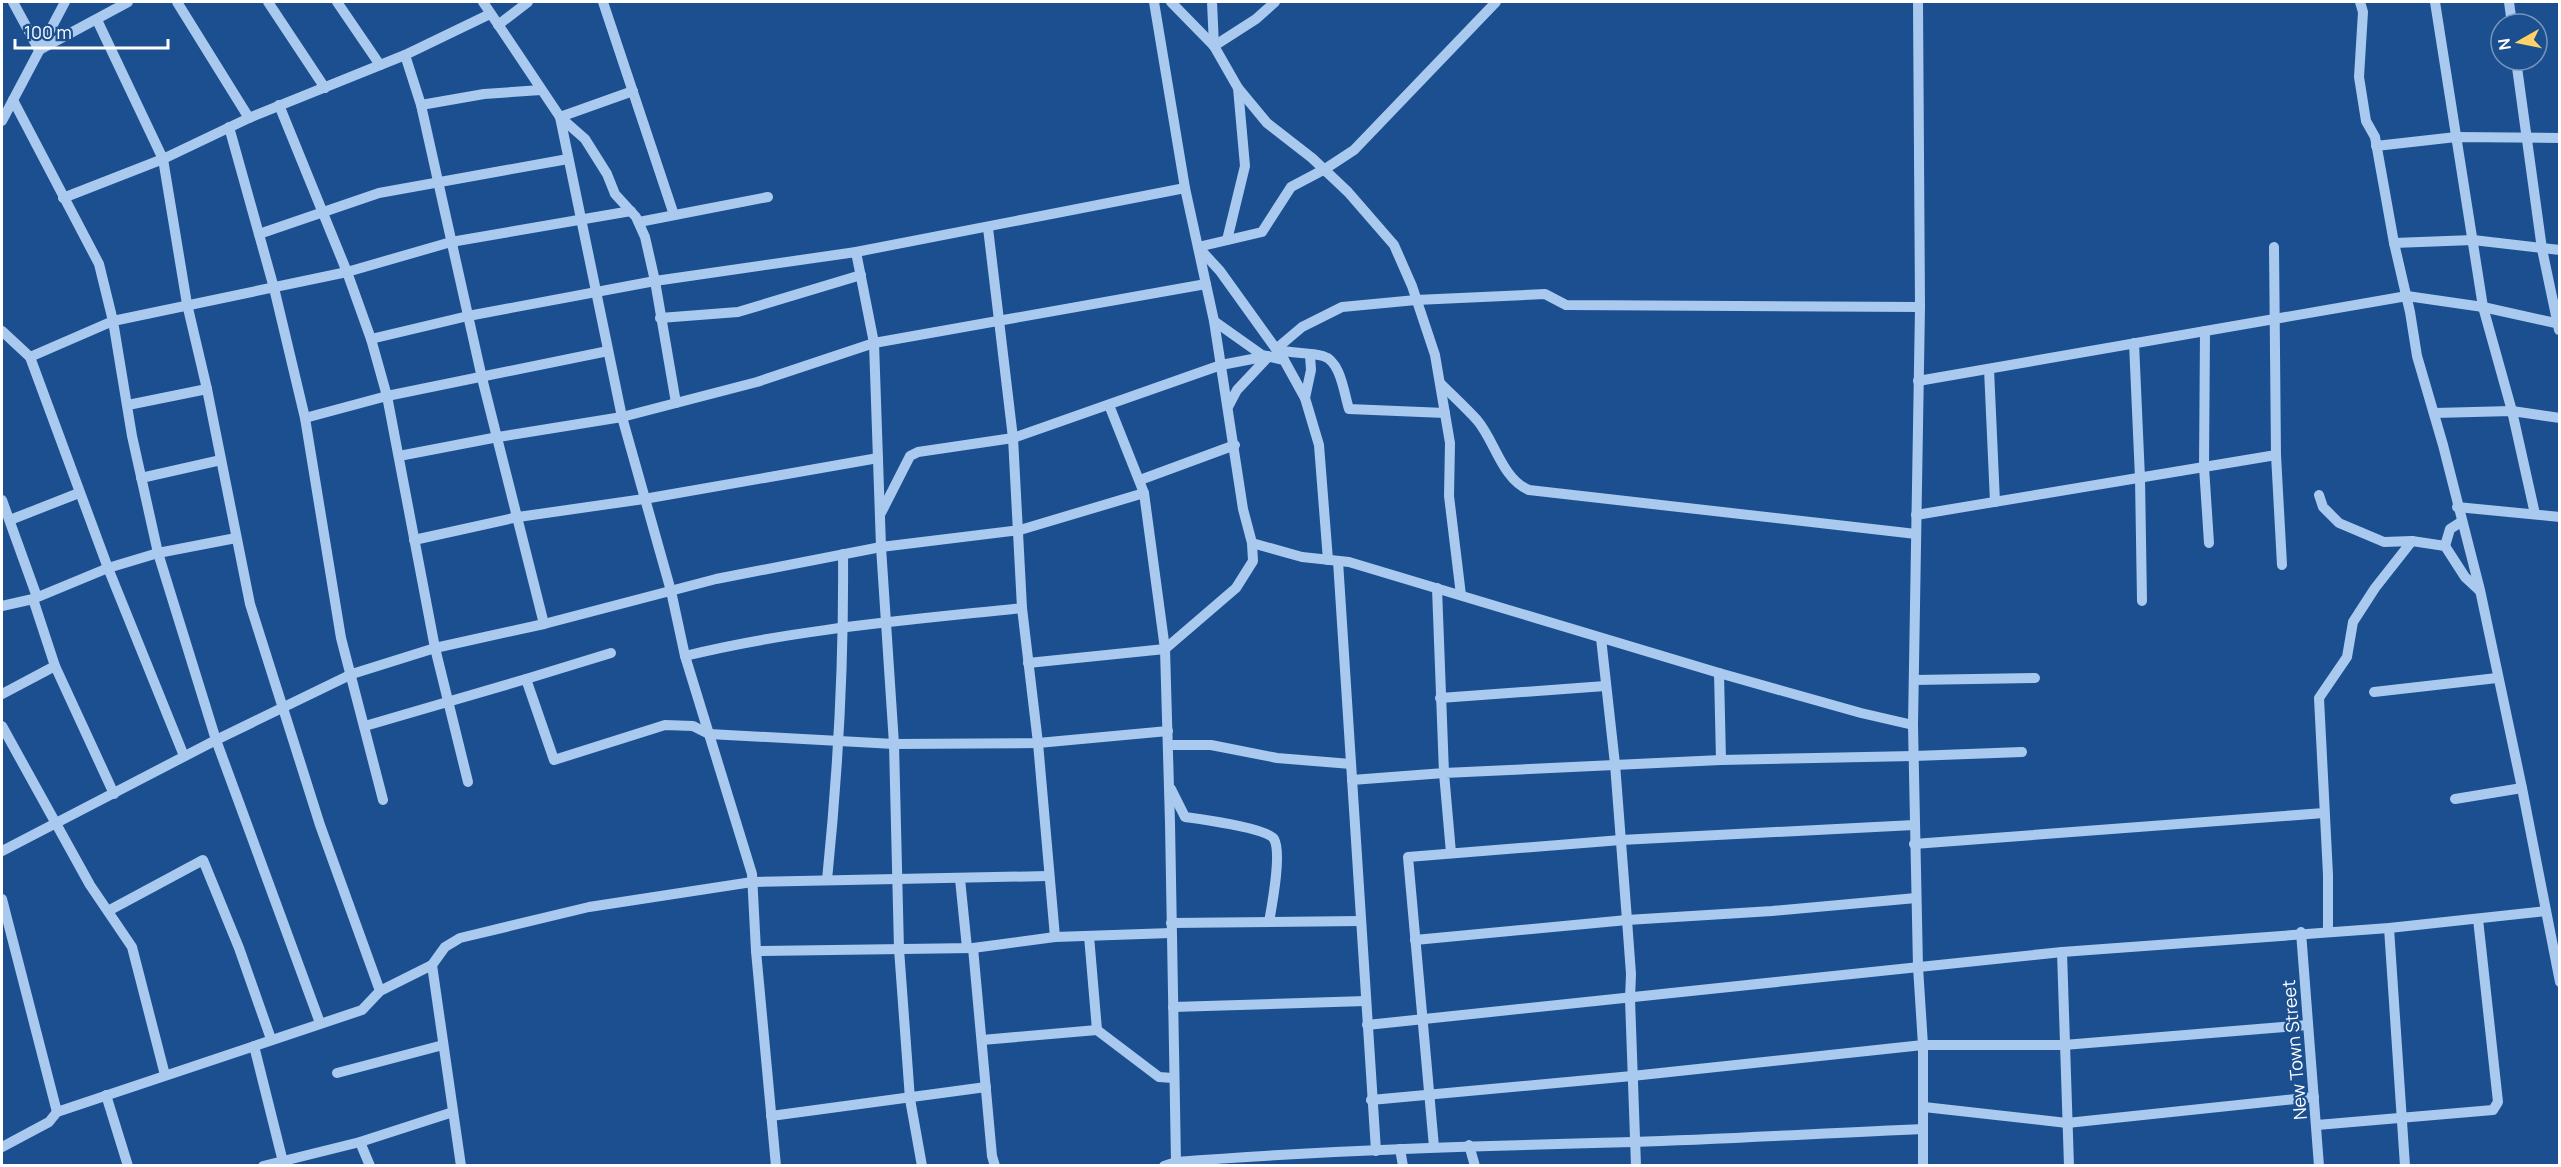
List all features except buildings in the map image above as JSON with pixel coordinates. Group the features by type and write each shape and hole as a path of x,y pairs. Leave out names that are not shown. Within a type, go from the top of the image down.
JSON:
{"street":[{"path":"13,2 39,50"},
{"path":"2,121 65,2"},
{"path":"39,50 128,2"},
{"path":"177,2 249,118"},
{"path":"268,2 325,88"},
{"path":"337,2 380,65"},
{"path":"483,2 560,117 585,139 607,174 615,194 639,222 645,237 655,281 676,403"},
{"path":"498,25 528,2"},
{"path":"603,2 674,215"},
{"path":"1028,663 1165,649 1236,588 1253,561 1252,543 1243,509 1235,445 1214,321 1185,188 1154,2"},
{"path":"1171,2 1214,46 1238,88 1268,123 1325,169 1394,245 1435,355 1450,443 1449,496 1461,595"},
{"path":"1212,2 1214,46"},
{"path":"1214,46 1256,19 1275,2"},
{"path":"1198,247 1262,232 1291,187 1354,150 1496,2"},
{"path":"1918,2 1920,307 1913,725 1914,844 1923,1045 1923,1166"},
{"path":"2360,2 2363,12 2359,77 2366,121 2375,137 2417,356 2434,412 2480,590 2522,788 2559,982"},
{"path":"2434,2 2483,307 2512,411 2535,514"},
{"path":"63,198 163,159 279,105 405,55 490,14"},
{"path":"97,20 163,159 187,304 207,389 250,604 320,825 380,991"},
{"path":"405,55 421,105 436,182 482,378 543,624"},
{"path":"1918,381 2407,296 2483,307 2559,326 2542,249 2517,72"},
{"path":"1227,240 1245,166 1238,88"},
{"path":"421,105 484,94 541,90"},
{"path":"560,117 633,91"},
{"path":"13,100 99,264 113,321 141,478 158,553 216,740 320,1023"},
{"path":"279,105 347,272 371,339 387,396 435,648 468,782"},
{"path":"560,117 622,417 671,591 684,656 752,882 756,951 776,1166"},
{"path":"229,127 260,234 306,418 341,638 383,800"},
{"path":"2376,146 2456,137 2559,138"},
{"path":"260,234 380,193 568,159"},
{"path":"371,339 468,316 655,281 856,252 1185,188"},
{"path":"639,222 768,197"},
{"path":"30,357 113,321 347,272 451,242 631,211"},
{"path":"988,228 1013,438 1020,530 1022,608 1038,743 1054,937"},
{"path":"2394,243 2473,240 2559,250"},
{"path":"1198,247 1220,271 1272,353 1284,360 1305,398 1319,445 1333,561 1351,764 1376,1151"},
{"path":"2274,247 2276,455 2282,566"},
{"path":"856,252 874,343 881,547 894,744 899,949 910,1099 922,1166"},
{"path":"660,318 738,312 861,274"},
{"path":"399,456 622,417 757,382 874,343 1206,284"},
{"path":"1228,407 1237,390 1272,353 1302,327 1342,307 1416,300 1545,294 1566,305 1920,307"},
{"path":"1214,321 1262,355 1289,353 1325,357 1335,366 1349,410 1445,413"},
{"path":"2205,331 2204,467 2209,543"},
{"path":"2,332 30,357 79,493 184,756"},
{"path":"2134,343 2140,478 2142,601"},
{"path":"306,418 387,396 608,351"},
{"path":"880,515 910,456 918,452 1013,438 1221,365 1272,353"},
{"path":"1305,398 1311,370 1310,355"},
{"path":"1989,369 1995,502"},
{"path":"1440,383 1478,421 1508,471 1520,486 1529,490 1916,534"},
{"path":"128,405 207,389"},
{"path":"1109,405 1144,494 1165,649 1176,1162"},
{"path":"2434,412 2512,411 2559,417"},
{"path":"1140,480 1235,445"},
{"path":"1916,515 2276,455"},
{"path":"414,540 518,517 644,499 878,458"},
{"path":"141,478 221,460"},
{"path":"10,520 79,493"},
{"path":"2,851 281,707 352,674 435,648 543,624 716,579 881,547 1020,530 1144,494"},
{"path":"2319,495 2323,507 2339,523 2384,542 2412,541 2445,546 2465,577 2480,590"},
{"path":"2,502 10,520 55,666 114,794"},
{"path":"2457,507 2559,517"},
{"path":"2445,546 2450,529 2461,522"},
{"path":"2,606 35,598 108,568 158,553 236,538"},
{"path":"2328,931 2319,698 2347,657 2354,622 2374,588 2412,541"},
{"path":"1252,543 1437,588 1861,714 1913,725"},
{"path":"827,880 836,789 844,628 843,554"},
{"path":"1437,588 1440,698 1451,853"},
{"path":"684,656 745,641 885,622 1022,608"},
{"path":"1601,638 1615,764 1631,974 1636,1166"},
{"path":"364,726 611,653"},
{"path":"2,694 55,666"},
{"path":"1719,673 1721,759"},
{"path":"1914,680 2035,678"},
{"path":"2374,692 2497,678"},
{"path":"526,679 554,760 665,725 693,726 709,734 894,744 1038,743 1168,731"},
{"path":"1440,698 1605,687"},
{"path":"2,726 56,825 132,947 165,1075"},
{"path":"1168,745 1211,745 1277,758 1351,764"},
{"path":"1352,780 1721,759 2022,752"},
{"path":"1169,786 1185,817 1238,826 1268,834 1274,840 1275,892 1269,922"},
{"path":"2455,799 2522,788"},
{"path":"1914,844 2324,813"},
{"path":"1434,1147 1408,857 1621,840 1914,825"},
{"path":"108,911 203,860 239,948 271,1039"},
{"path":"2,1147 49,1122 57,1112 362,1010 380,991 432,964 445,947 460,939 589,907 752,882 1048,876"},
{"path":"960,879 982,1040 992,1156 995,1166"},
{"path":"1415,940 1627,920 1772,911 1916,898"},
{"path":"2,899 57,1112"},
{"path":"1367,1025 2062,952 2389,927 2546,910"},
{"path":"2317,1125 2493,1110 2498,1102 2478,919"},
{"path":"756,951 970,948 1054,937 1171,928 1269,922 1361,921"},
{"path":"2389,927 2405,1166"},
{"name":"New Town Street","path":"2301,933 2319,1166"},
{"path":"1089,936 1097,1030"},
{"path":"2062,952 2069,1166"},
{"path":"432,964 461,1166"},
{"path":"1173,1007 1366,1001"},
{"path":"1371,1100 1632,1076 1923,1045 2064,1045 2308,1025"},
{"path":"982,1040 1097,1030 1159,1077 1173,1077"},
{"path":"337,1073 444,1045"},
{"path":"254,1046 284,1163"},
{"path":"771,1116 986,1087"},
{"path":"106,1095 128,1166"},
{"path":"1924,1107 2067,1123 2314,1097"},
{"path":"263,1166 284,1163 360,1142 453,1112"},
{"path":"1164,1166 1176,1162 1261,1160 1468,1145 1634,1142 1923,1129"},
{"path":"360,1142 370,1166"},
{"path":"1468,1145 1474,1166"},
{"path":"1400,1149 1403,1166"}]}
